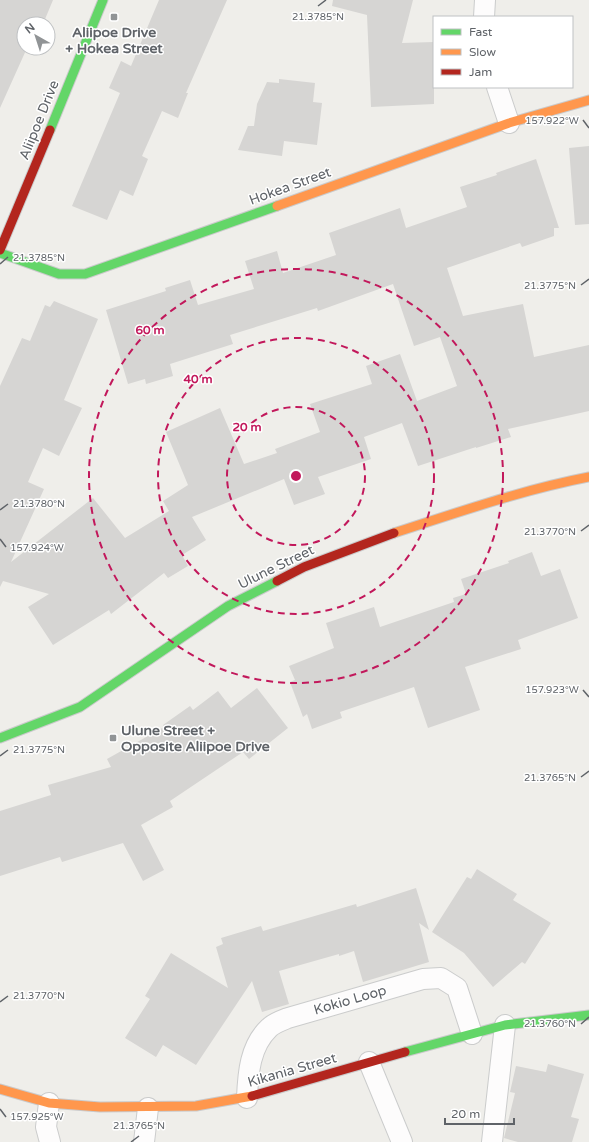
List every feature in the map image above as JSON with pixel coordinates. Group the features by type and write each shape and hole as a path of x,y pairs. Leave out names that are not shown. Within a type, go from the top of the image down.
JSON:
{"street":[{"name":"Aliipoe Drive","path":"0,250 103,0"},
{"path":"484,16 486,0"},
{"path":"496,88 509,123"},
{"name":"Hokea Street","path":"0,253 59,274 85,274 509,123 589,100"},
{"name":"Ulune Street","path":"0,738 80,707 228,606 304,567 384,537 493,500 543,486 589,477"},
{"name":"Kokio Loop","path":"247,1098 249,1067 259,1042 270,1027 288,1018 423,979 441,978 456,988 472,1034"},
{"name":"Kikania Street","path":"0,1089 49,1103 100,1107 148,1108 196,1106 247,1098 369,1062 505,1025 589,1015"},
{"path":"492,1142 505,1025"},
{"path":"369,1062 402,1142"},
{"path":"49,1103 46,1127 50,1142"},
{"path":"144,1142 148,1108"}],"building":[{"path":"0,0 53,0 46,16 16,16 16,56 23,56 0,108"},
{"path":"159,0 227,0 186,93 188,93 178,118 162,111 142,156 148,159 133,196 120,190 107,220 72,206 120,93 109,88 121,61 131,66"},
{"path":"333,0 413,0 402,43 433,42 434,104 371,107 367,15 332,6"},
{"path":"279,79 315,83 313,102 322,103 317,145 284,141 282,156 238,150 248,126 254,126 257,104 267,82 279,83"},
{"path":"589,146 589,224 575,225 569,148"},
{"path":"536,159 559,228 554,228 554,236 522,247 520,243 447,268 463,316 523,304 534,357 589,345 589,411 508,429 511,437 418,466 402,423 364,437 371,459 318,477 325,494 294,505 284,479 192,517 206,540 182,555 188,566 168,578 164,573 111,614 109,610 53,645 28,607 49,594 3,581 0,587 0,386 22,338 30,341 45,305 50,307 54,301 98,319 64,400 82,408 59,456 43,448 28,482 44,489 11,562 93,498 125,538 169,511 163,501 188,485 166,432 220,408 244,464 277,453 275,449 320,432 310,404 372,384 366,366 400,354 417,401 457,386 440,337 414,346 393,284 318,311 317,308 230,335 233,344 170,364 173,376 146,384 145,379 128,384 106,310 166,291 165,288 190,280 198,305 254,289 245,261 277,251 283,273 336,255 329,233 400,208 406,228 467,207 460,187 497,175 496,173"},
{"path":"532,552 541,576 560,569 578,618 518,640 521,649 465,667 480,710 428,728 414,687 340,712 342,718 312,729 307,714 303,717 290,682 295,680 289,666 334,648 326,623 374,607 380,627 454,602 453,598 466,594 461,579 509,563 508,561"},
{"path":"257,688 288,728 249,759 243,752 170,801 173,807 141,825 164,870 143,881 123,843 62,862 60,857 0,876 0,811 51,795 48,785 111,767 107,759 164,727 163,725 190,706 193,710 218,691 231,708"},
{"path":"477,869 517,894 513,900 551,923 525,964 522,962 493,987 464,953 432,932 467,877 471,879"},
{"path":"416,888 429,930 419,923 429,962 363,982 354,951 279,971 289,1004 262,1012 252,981 196,1065 163,1045 156,1057 125,1038 150,999 145,996 171,953 228,988 216,947 223,944 221,938 261,926 263,931 356,904 357,907"},
{"path":"548,1064 584,1074 571,1117 579,1119 572,1142 518,1142 504,1138 515,1093 510,1092 516,1066 546,1072"}],"traffic: fast":[{"path":"50,130 103,0"},
{"path":"0,253 59,274 85,274 277,206"},
{"path":"0,738 80,707 228,606 277,581"},
{"path":"405,1052 505,1025 589,1015"}],"traffic: slow":[{"path":"277,206 509,123 589,100"},
{"path":"394,533 467,509 539,488 589,477"},
{"path":"0,1089 49,1103 100,1107 196,1106 252,1096"}],"traffic: jam":[{"path":"0,250 50,130"},
{"path":"277,581 304,567 394,533"},
{"path":"252,1096 405,1052"}],"place":[{"name":"Aliipoe Drive + Hokea Street","path":"114,17"},
{"name":"Ulune Street + Opposite Aliipoe Drive","path":"113,738"}]}
